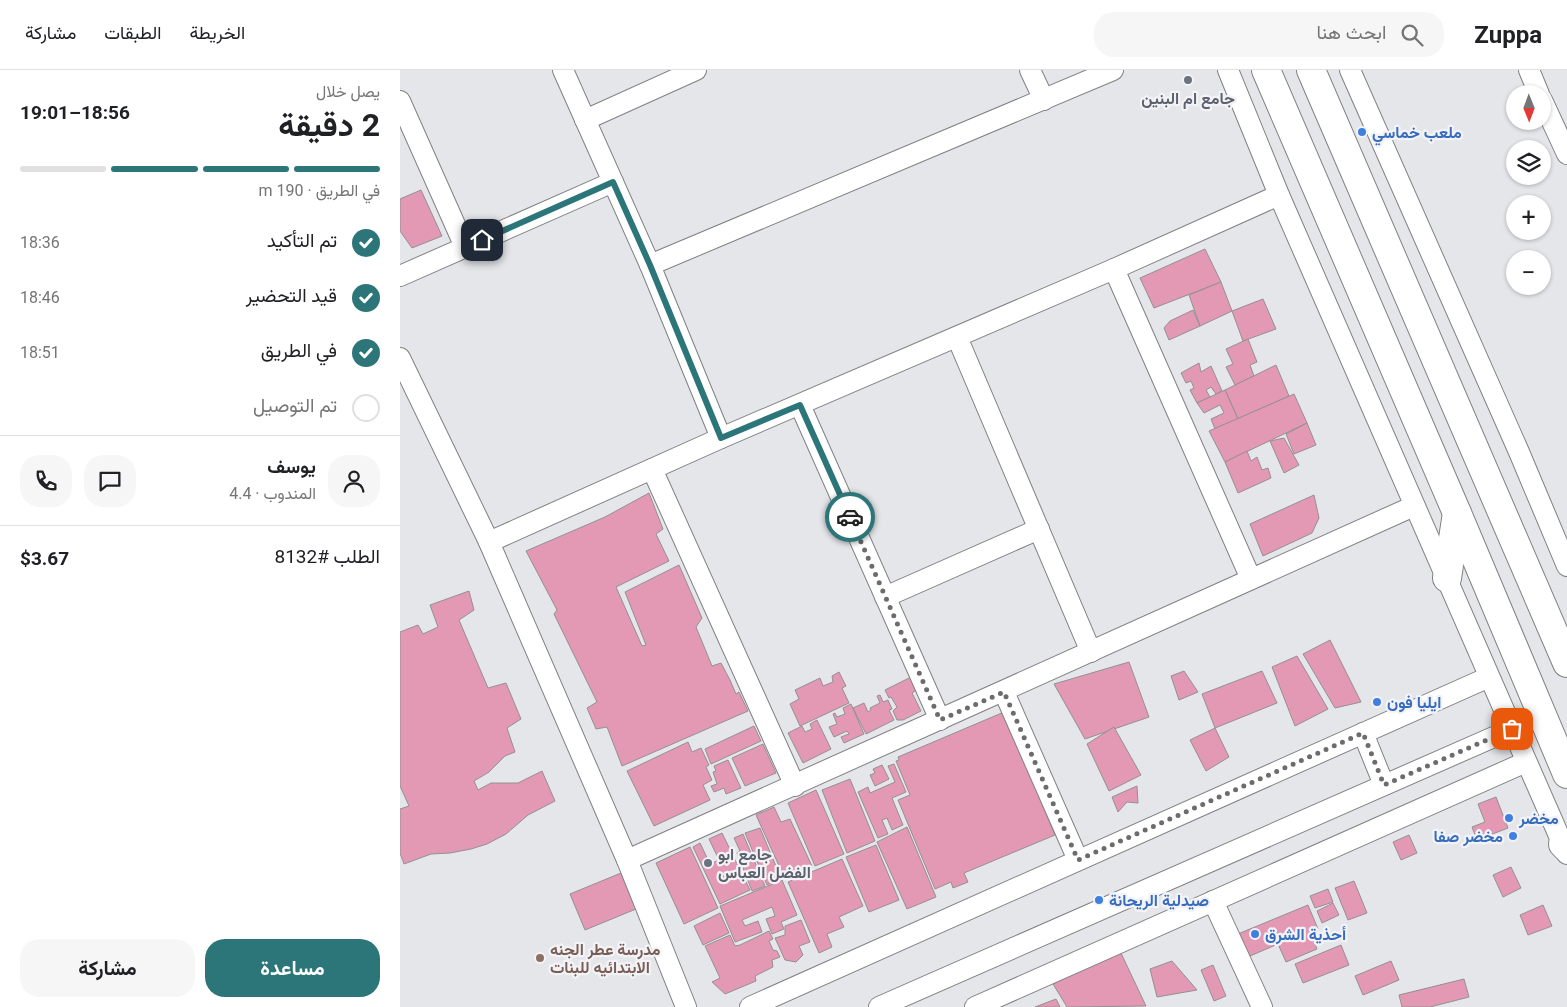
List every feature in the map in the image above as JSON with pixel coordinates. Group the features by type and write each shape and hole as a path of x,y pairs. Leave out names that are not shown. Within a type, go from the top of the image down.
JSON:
{"main road":[{"path":"1266,70 1457,512 1567,774"},
{"path":"1311,70 1567,663"},
{"path":"1320,196 1342,194 1354,185 1358,178"},
{"path":"1346,257 1350,248 1364,236 1374,235 1383,237"},
{"path":"1448,578 1457,512"}],"street":[{"path":"563,70 650,265 721,438"},
{"path":"585,120 696,70"},
{"path":"1030,70 1044,100"},
{"path":"650,265 1113,70"},
{"path":"1228,70 1279,195 1414,506 1448,578 1526,762 1566,849"},
{"path":"1350,70 1519,452 1567,566"},
{"path":"1533,71 1537,85"},
{"path":"400,101 465,247"},
{"path":"1551,119 1567,154"},
{"path":"400,276 613,182"},
{"path":"489,542 721,438 1114,269 1279,195"},
{"path":"1114,269 1251,579"},
{"path":"957,337 1091,652"},
{"path":"400,358 489,542 627,860 686,1007"},
{"path":"800,405 940,720"},
{"path":"652,469 795,786"},
{"path":"627,860 1414,506"},
{"path":"886,597 1039,529"},
{"path":"750,1007 1489,677"},
{"path":"1004,692 1078,860"},
{"path":"879,1007 1512,729"},
{"path":"1363,733 1384,785"},
{"path":"974,1007 1000,1002 1213,901 1526,762"},
{"path":"1213,901 1262,1007"}],"building":[{"path":"421,190 442,236 412,248 400,231 400,199"},
{"path":"1205,249 1221,282 1154,308 1140,278"},
{"path":"1221,282 1232,311 1200,326 1189,295"},
{"path":"1263,299 1276,329 1243,341 1232,311"},
{"path":"1193,310 1200,326 1169,340 1164,328 1170,321"},
{"path":"1248,339 1257,362 1250,365 1254,376 1235,385 1226,367 1233,364 1226,349"},
{"path":"1199,363 1201,372 1211,366 1222,391 1216,394 1211,387 1206,390 1210,397 1197,403 1190,390 1194,388 1191,381 1186,383 1181,373"},
{"path":"1276,365 1289,396 1238,419 1225,390"},
{"path":"1225,390 1238,419 1215,429 1211,419 1224,413 1220,405 1204,413 1197,403"},
{"path":"1294,394 1307,423 1225,462 1209,431"},
{"path":"1307,423 1316,445 1294,454 1286,434"},
{"path":"1284,438 1299,465 1284,473 1270,441"},
{"path":"1247,451 1251,461 1257,457 1262,470 1268,468 1271,478 1238,493 1225,462"},
{"path":"649,493 663,529 656,534 669,561 616,587 642,646 646,645 625,592 679,565 702,618 696,627 712,666 721,663 736,694 739,692 748,711 622,766 607,727 596,729 587,708 597,702 554,614 557,610 526,551 605,517"},
{"path":"1314,495 1319,518 1312,533 1263,556 1250,524"},
{"path":"469,591 474,610 459,620 488,688 506,683 521,719 507,728 515,752 505,756 489,772 474,781 478,790 491,783 518,783 542,771 555,801 528,815 506,834 487,844 450,853 431,854 404,864 400,853 400,809 409,806 400,786 400,632 418,625 423,634 438,627 430,605"},
{"path":"1330,640 1361,702 1335,708 1303,654"},
{"path":"1297,656 1328,709 1295,726 1272,667"},
{"path":"1129,662 1149,717 1085,739 1054,684"},
{"path":"1184,671 1198,692 1179,700 1171,676"},
{"path":"1262,671 1277,703 1215,728 1202,694"},
{"path":"839,672 846,686 842,688 849,703 800,726 790,704 799,699 795,690 820,678 823,686 833,682 832,676"},
{"path":"911,677 918,689 912,693 921,711 903,720 897,720 893,711 897,707 885,690"},
{"path":"880,695 883,702 888,700 892,709 889,710 894,720 866,734 853,708 864,703 868,712 871,710 870,708 880,703 877,696"},
{"path":"851,704 864,734 844,743 841,737 849,734 847,731 834,737 829,727 837,724 833,714 835,713 837,717 845,714 843,708"},
{"path":"1004,712 1055,835 964,873 968,882 953,888 951,882 935,889 898,800 910,795 896,761 899,760 898,757"},
{"path":"817,720 831,749 803,763 788,733 802,726 805,732 812,729 810,724"},
{"path":"754,726 761,741 711,764 705,749"},
{"path":"1114,727 1141,775 1109,791 1087,744"},
{"path":"1215,728 1229,757 1206,771 1190,740"},
{"path":"688,742 692,752 701,748 709,765 706,767 712,780 703,785 710,800 654,826 627,771"},
{"path":"763,744 776,773 745,786 732,758"},
{"path":"728,760 741,788 726,794 724,788 714,792 711,786 717,784 713,772 716,771 714,766"},
{"path":"894,764 906,792 892,798 903,825 892,830 887,818 882,820 888,834 878,838 858,792 868,787 870,793 895,782 888,766"},
{"path":"882,765 889,779 875,786 870,775 875,773 873,769"},
{"path":"850,779 875,841 847,853 822,790"},
{"path":"1137,786 1138,803 1127,802 1118,812 1112,797"},
{"path":"816,790 844,854 815,866 788,803"},
{"path":"1496,797 1508,828 1477,840 1472,827 1485,822 1478,804"},
{"path":"774,807 781,822 790,819 812,866 785,879 756,815"},
{"path":"907,827 936,897 907,909 877,842"},
{"path":"760,828 781,878 767,885 745,833"},
{"path":"722,833 750,890 720,904 693,847 700,843 710,864 719,860 709,839"},
{"path":"743,834 765,886 752,891 737,853 740,851 734,838"},
{"path":"1409,835 1417,853 1401,860 1393,842"},
{"path":"876,845 899,900 869,912 846,857"},
{"path":"690,847 718,908 684,924 656,863"},
{"path":"842,859 863,906 839,917 844,927 827,934 832,947 819,953 788,882"},
{"path":"1511,867 1521,888 1503,897 1493,875"},
{"path":"621,873 636,909 585,930 570,894"},
{"path":"782,880 797,915 781,922 784,929 772,934 766,919 775,916 772,907 742,920 745,926 758,921 762,932 735,942 720,906"},
{"path":"1354,881 1367,913 1348,920 1335,888"},
{"path":"1328,889 1333,902 1315,908 1310,896"},
{"path":"1333,903 1339,915 1322,923 1317,911"},
{"path":"1308,905 1318,929 1310,932 1317,949 1286,962 1278,944 1243,959 1233,936"},
{"path":"1543,905 1552,926 1528,935 1520,915"},
{"path":"720,913 729,933 703,945 694,926"},
{"path":"801,920 810,942 799,946 803,955 796,962 785,960 775,938 785,935 785,926"},
{"path":"769,931 773,939 769,941 773,950 777,951 780,957 772,960 773,967 755,976 756,981 725,994 712,982 720,978 705,946 730,935 735,946 740,945"},
{"path":"1341,945 1349,965 1303,983 1295,964"},
{"path":"1120,951 1146,1006 1067,1007 1053,984"},
{"path":"1172,961 1197,990 1157,997 1150,969"},
{"path":"1391,961 1399,980 1363,995 1355,976"},
{"path":"1213,965 1226,996 1214,1001 1201,970"},
{"path":"1464,979 1469,997 1430,1007 1402,1007 1399,995"},
{"path":"1056,999 1060,1007 1035,1007"}],"way so far":[{"path":"850,517 940,720 1004,692 1078,860 1363,733 1384,785 1512,729"}],"place":[{"name":"جامع ام البنين","path":"1188,80"},
{"name":"ملعب خماسي","path":"1362,132"},
{"name":"ايليا فون","path":"1377,702"},
{"name":"مخضر","path":"1509,818"},
{"name":"مخضر صفا","path":"1513,836"},
{"name":"جامع ابو الفضل العباس","path":"708,863"},
{"name":"صيدلية الريحانة","path":"1099,900"},
{"name":"أحذية الشرق","path":"1255,934"},
{"name":"مدرسة عطر الجنه الابتدائيه للبنات","path":"540,958"}],"route":[{"path":"482,240 613,182 650,265 721,438 800,405 850,517"}]}
